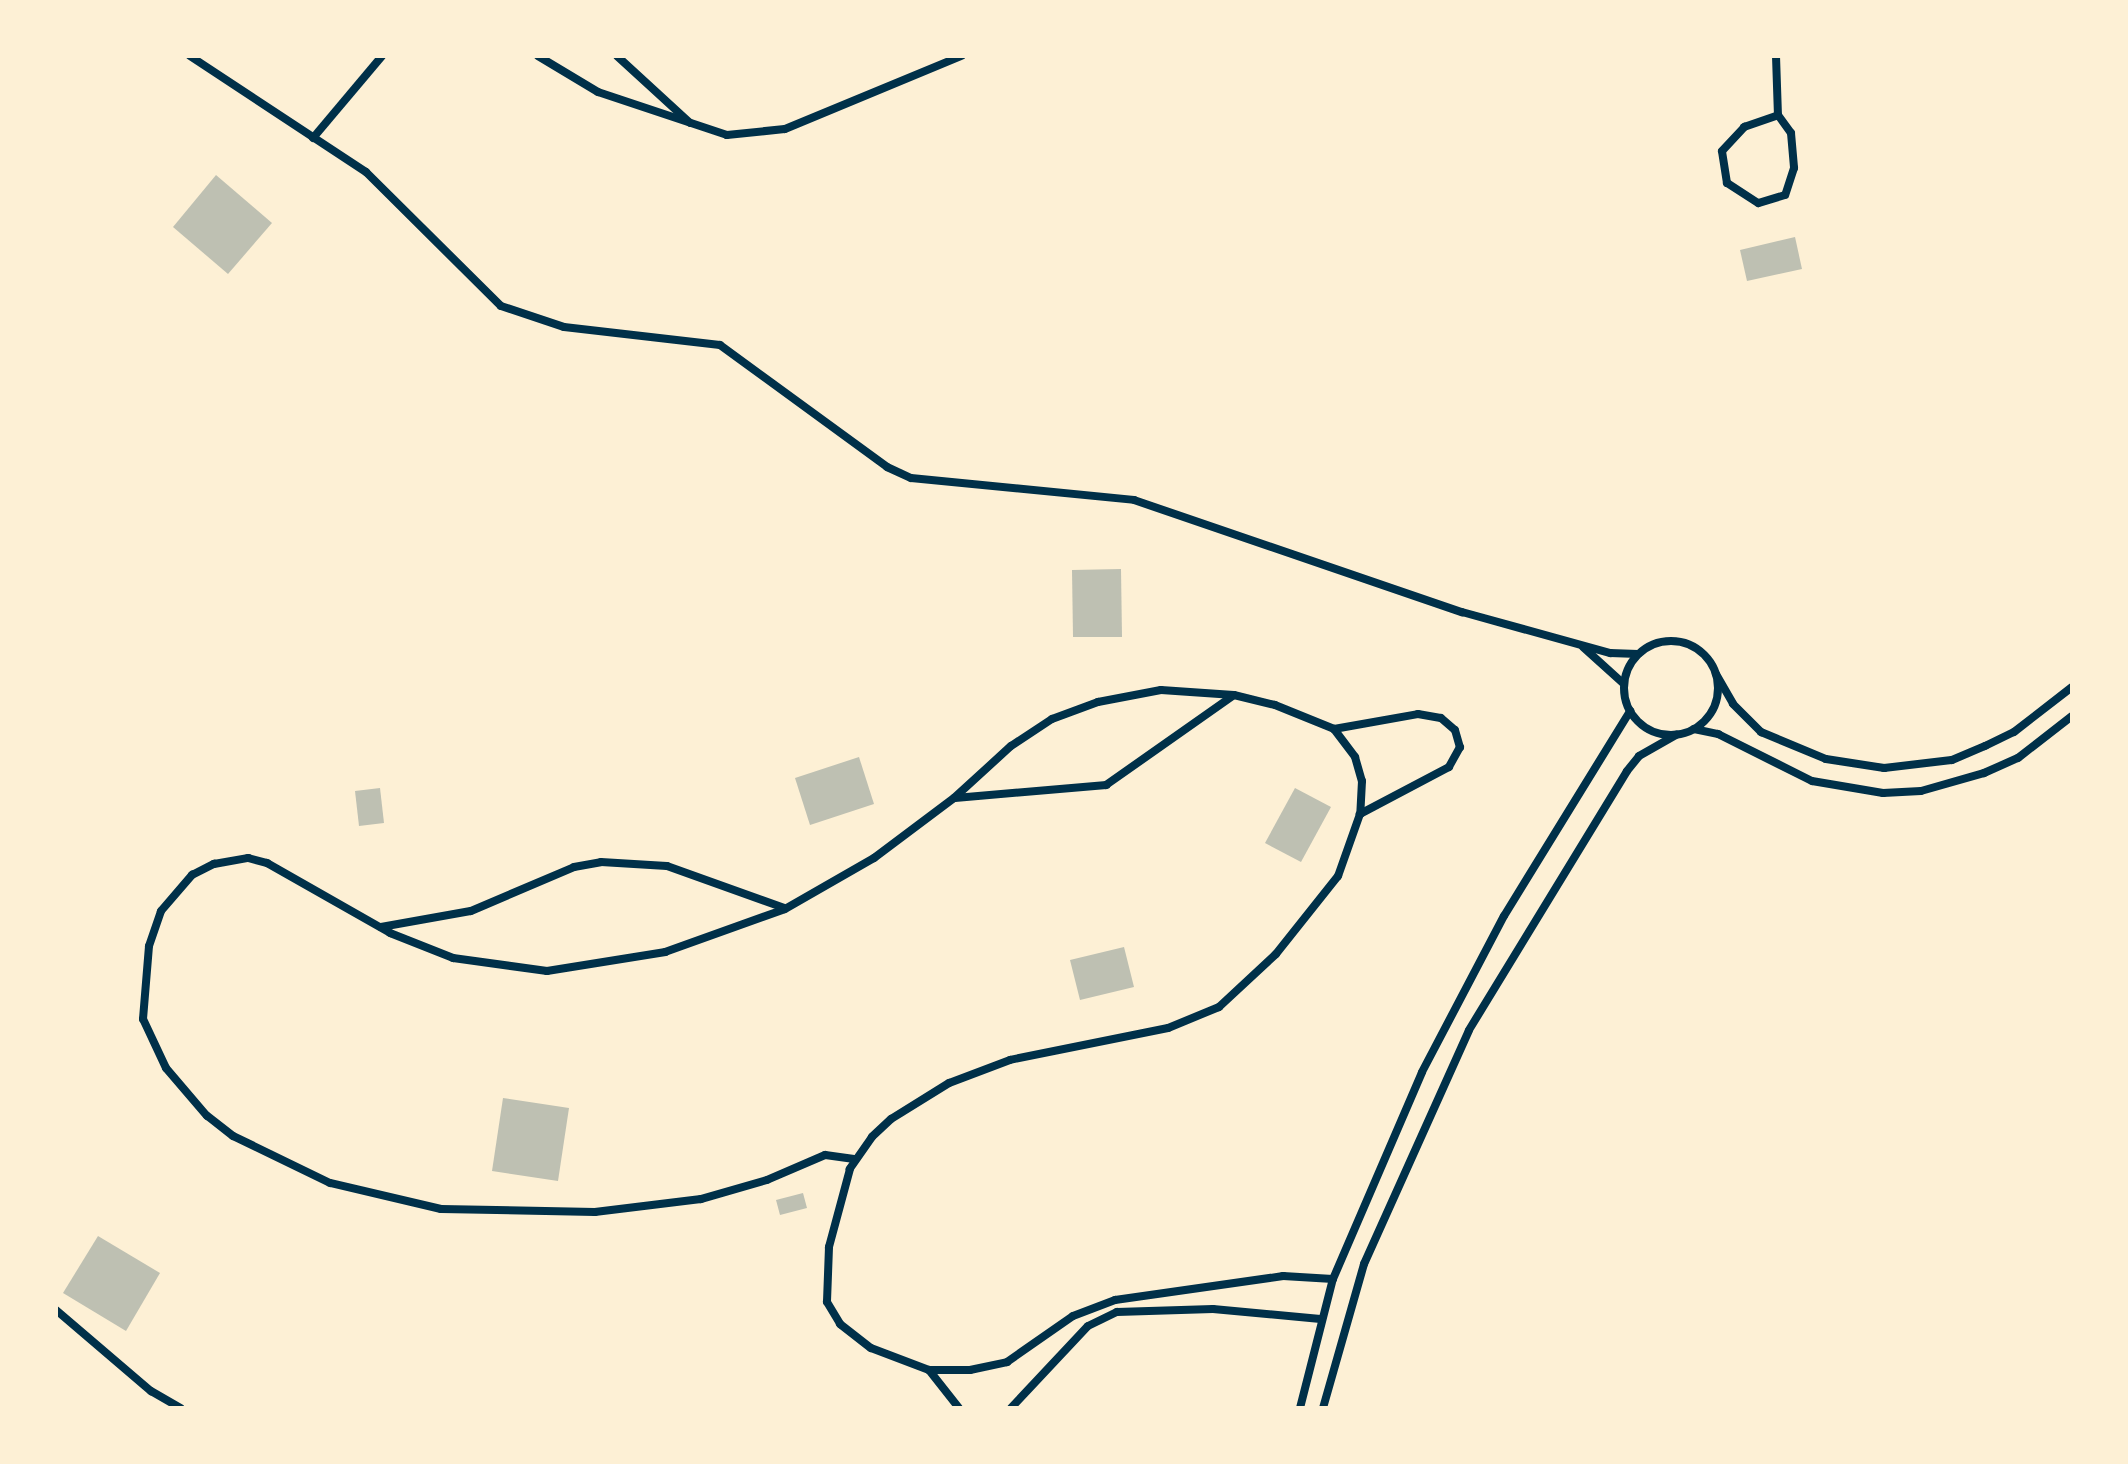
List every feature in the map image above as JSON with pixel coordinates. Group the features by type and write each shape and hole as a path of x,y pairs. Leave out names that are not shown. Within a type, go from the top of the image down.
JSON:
{"street":[{"path":"190,56 377,182 501,306 564,327 720,345 887,467 911,478 1134,500 1462,612 1610,653 1638,654"},
{"path":"313,138 382,56"},
{"path":"538,56 598,92 696,128 727,135 785,129 961,56"},
{"path":"617,56 696,128"},
{"path":"1776,56 1778,115 1794,149 1790,183 1785,195 1758,203 1727,183 1722,151 1744,127 1778,115"},
{"path":"1576,642 1624,684 1630,711 1649,730 1676,735"},
{"path":"1624,684 1638,654 1651,645 1682,642 1697,649 1733,704 1761,732 1826,759 1884,768 1952,760 1985,746 2014,732 2072,687"},
{"path":"1694,729 1715,705 1716,674"},
{"path":"854,1159 825,1155 767,1180 658,1206 595,1212 441,1209 330,1183 258,1150 207,1116 151,1043 143,1019 142,986 161,911 192,875 214,864 248,858 267,863 381,927 453,958 547,971 665,952 785,909 874,858 954,798 1011,746 1052,719 1098,702 1161,690 1234,695 1306,714 1334,729 1355,757 1362,781 1360,814 1338,876 1276,954 1219,1007 1168,1028 1010,1060 949,1083 891,1119 854,1159 829,1247 827,1302 854,1338 929,1370 959,1408"},
{"path":"954,798 1106,785 1234,695"},
{"path":"1300,1408 1333,1279 1371,1182 1464,989 1630,711"},
{"path":"1334,729 1418,714 1441,718 1455,730 1460,747 1449,767 1360,814"},
{"path":"1323,1408 1364,1264 1469,1030 1639,756 1676,735 1694,729 1718,734 1812,781 1883,793 1921,791 1984,773 2018,758 2072,716"},
{"path":"381,927 471,911 574,867 601,862 667,866 785,909"},
{"path":"929,1370 1007,1362 1073,1316 1115,1300 1283,1276 1333,1279"},
{"path":"1011,1408 1088,1326 1117,1312 1213,1309 1321,1319"},
{"path":"56,1310 151,1391 180,1408"}],"building":[{"path":"216,175 272,223 228,274 173,227"},
{"path":"1795,237 1802,269 1747,281 1740,250"},
{"path":"1121,569 1122,637 1073,637 1072,570"},
{"path":"859,757 874,804 810,825 795,778"},
{"path":"380,788 384,823 359,826 355,791"},
{"path":"1295,788 1331,807 1301,862 1265,843"},
{"path":"1124,947 1134,987 1080,1000 1070,960"},
{"path":"503,1098 569,1108 558,1181 492,1171"},
{"path":"803,1193 807,1208 780,1215 776,1200"},
{"path":"98,1236 160,1273 126,1331 63,1293"}]}
